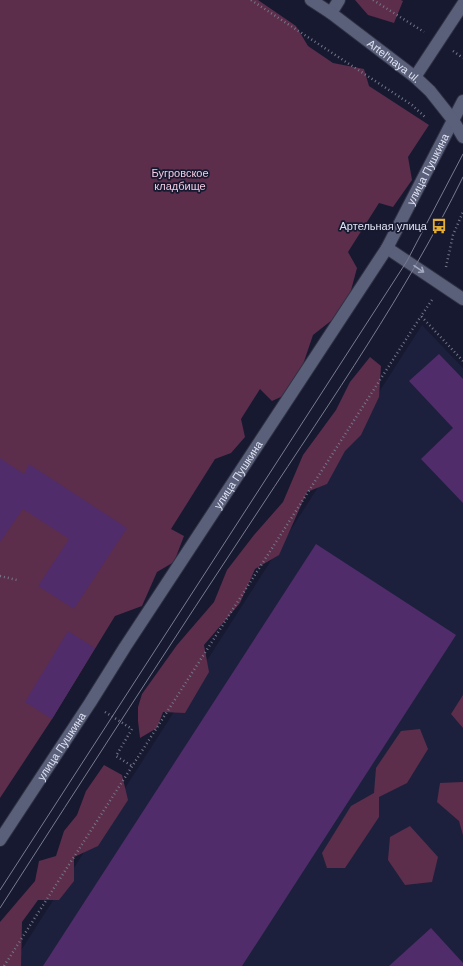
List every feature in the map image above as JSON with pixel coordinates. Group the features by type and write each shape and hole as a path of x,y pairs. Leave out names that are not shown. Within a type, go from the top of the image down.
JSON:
{"street":[{"name":"Artel'naya ul.","path":"311,0 331,13 415,77 430,91 453,120 463,137"},
{"path":"331,13 339,0"},
{"path":"415,77 463,4"},
{"name":"улица Пушкина","path":"0,840 386,248 463,101"},
{"path":"386,248 457,290 463,299"}],"path":[{"path":"251,0 412,105 427,119"},
{"path":"373,0 463,58"},
{"path":"4,966 421,316"},
{"path":"0,576 17,580"},
{"path":"90,703 132,729 116,756 132,766"}],"shaded area":[{"path":"422,325 463,368 463,966 11,966"}],"green space":[{"name":"Бугровское кладбище","path":"0,0 258,0 296,26 308,46 333,63 364,69 369,86 429,125 408,157 412,180 393,207 379,203 348,252 357,268 346,309 313,335 294,391 272,401 260,389 241,419 245,437 231,453 215,459 171,529 184,536 174,562 157,572 142,606 115,616 52,719 0,798"},
{"path":"355,0 403,1 394,23 368,15"},
{"path":"370,357 381,366 379,397 361,435 345,451 327,484 307,492 279,555 255,569 240,603 204,645 209,672 185,713 163,712 157,728 140,738 138,707 142,694 177,645 214,602 227,570 254,535 283,502 303,455 336,410 350,382"},
{"path":"463,695 463,728 451,714"},
{"path":"420,729 428,749 407,783 379,797 379,817 345,868 327,868 322,853 351,806 374,793 376,768 401,731"},
{"path":"104,765 122,775 128,800 98,846 74,857 74,881 59,900 38,900 22,922 21,966 0,966 0,922 35,881 39,861 56,856 64,831 77,815 86,791"},
{"path":"463,782 463,835 459,821 437,802 440,783"},
{"path":"410,826 438,857 432,882 405,885 388,860 390,837"}],"building":[{"path":"439,354 463,379 463,503 421,459 453,428 409,381"},
{"path":"0,458 24,474 29,464 127,528 74,609 38,586 69,539 23,509 0,542"},
{"path":"316,544 456,635 242,966 43,966"},
{"path":"68,631 95,648 52,719 25,702"},
{"path":"431,928 463,963 463,966 389,966"}],"tram line":[{"path":"0,890 407,261 463,154"},
{"path":"0,908 393,304 441,220 463,177"}],"place":[{"name":"Артельная улица","path":"439,226"}]}
